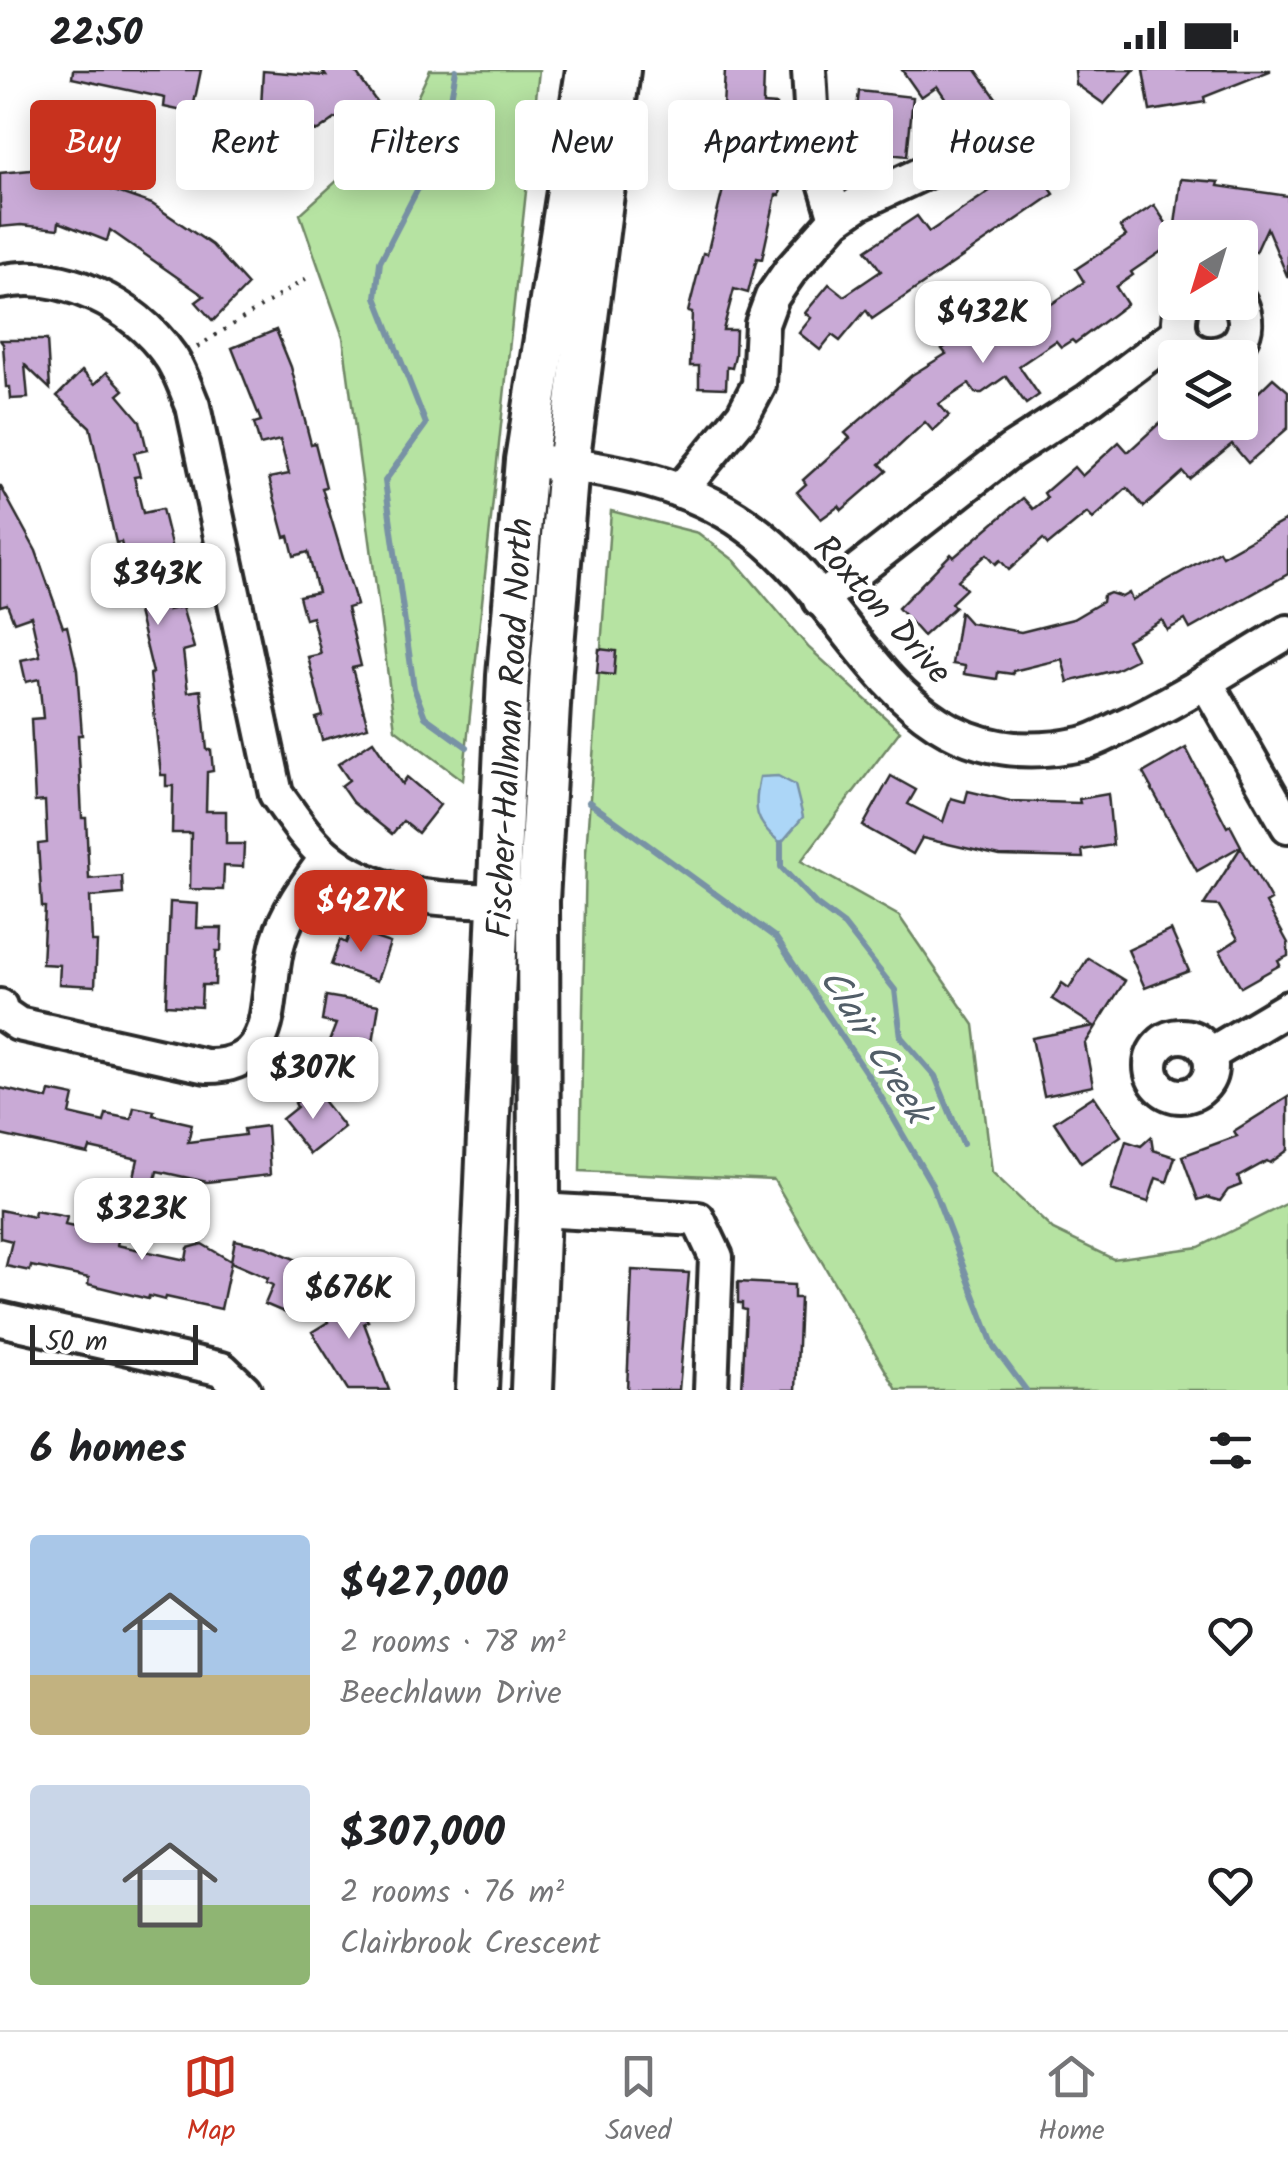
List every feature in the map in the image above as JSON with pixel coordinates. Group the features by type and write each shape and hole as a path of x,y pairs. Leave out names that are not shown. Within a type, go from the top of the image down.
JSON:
{"main road":[{"name":"Fischer-Hallman Road North","path":"477,1390 508,676 526,460 587,70"},
{"name":"Fischer-Hallman Road North","path":"532,1390 539,1210 538,901 550,670 568,464 619,70"}],"street":[{"path":"809,70 813,142 836,219"},
{"path":"680,491 743,415 759,385 762,324 772,296 790,270 836,219 860,202 913,178"},
{"path":"0,282 48,281 91,292 130,315 170,357 193,406 276,794 301,829 327,857 381,886 450,900 538,901"},
{"path":"820,600 1010,451 1089,400 1179,320"},
{"path":"1181,320 1184,343 1200,354 1212,356 1238,343 1244,320"},
{"name":"Roxton Drive","path":"526,460 636,478 680,491 746,525 787,561 893,687 934,724 987,744 1039,750 1086,744 1206,682 1288,632"},
{"path":"1206,682 1288,826"},
{"path":"0,1006 2,1013 18,1024 206,1066 240,1060 257,1046 266,1023 278,939 296,903 327,857"},
{"path":"1210,1055 1288,1008"},
{"path":"539,1210 698,1219 716,1256 711,1390"},
{"path":"0,1319 222,1369 244,1390"}],"path":[{"path":"198,347 308,278"}],"green space":[{"path":"430,70 539,70 536,100 515,100 515,190 526,190 463,780 395,729 343,337 300,214 334,183 334,190 495,190 495,100 416,100"},
{"path":"611,511 698,533 735,561 809,648 900,731 801,861 899,916 974,1025 992,1172 1053,1230 1113,1259 1199,1247 1288,1203 1288,1390 897,1390 774,1180 580,1171 586,853"}],"water":[{"path":"778,776 795,785 803,817 781,843 765,828 756,806 760,777"}],"building":[{"path":"73,70 201,70 195,100 176,100 176,110 164,107 165,98 72,78"},
{"path":"322,70 354,70 375,100 334,100 334,120 318,131 314,131 314,100 261,100 263,71 326,76"},
{"path":"725,70 764,71 763,100 723,100"},
{"path":"902,70 976,70 998,100 947,100 937,86 921,97"},
{"path":"1075,70 1134,70 1104,104 1076,84"},
{"path":"1143,70 1270,71 1204,97 1205,102 1150,111"},
{"path":"859,91 913,97 907,156 893,155 893,100 858,100"},
{"path":"30,170 30,190 112,190 152,204 212,245 248,285 213,321 196,302 204,296 110,230 107,241 59,222 58,229 0,227 0,173"},
{"path":"1181,179 1288,196 1288,278 1267,228 1258,248 1258,220 1176,220"},
{"path":"723,190 781,190 776,195 762,259 757,258 748,293 734,289 723,330 736,330 735,355 732,368 727,367 726,388 699,387 699,366 690,366 692,313 688,312 703,253 707,254"},
{"path":"991,190 1051,190 1054,194 872,319 866,310 840,341 832,335 820,350 799,333 811,318 805,313 829,284 844,296 881,271 866,250 917,216 929,232"},
{"path":"1154,205 1164,220 1158,220 1158,254 1116,287 1127,304 1075,343 1072,340 1061,347 1056,341 1019,366 1039,395 1026,404 1006,376 982,393 975,393 969,384 939,404 949,416 933,431 925,422 880,464 887,471 842,510 839,506 821,519 797,492 806,484 803,480 850,438 845,433 912,375 946,354 942,349 965,334 971,342 1017,311 1025,322 1084,282 1076,269 1126,236 1120,227"},
{"path":"276,330 291,367 311,444 315,443 326,487 322,488 357,605 347,608 361,666 352,668 368,727 322,740 316,718 323,716 308,657 321,654 312,617 305,619 299,596 318,592 308,552 294,556 289,536 285,537 269,478 289,474 280,440 260,445 254,423 261,421 232,348"},
{"path":"0,340 47,340 50,389 25,365 28,398 11,399"},
{"path":"82,371 95,384 107,372 124,390 118,395 140,421 147,450 134,453 140,476 134,477 143,513 162,509 177,569 159,573 168,610 182,607 194,648 183,651 188,692 201,690 207,750 211,750 213,771 207,772 206,811 226,811 226,844 244,844 243,867 224,866 223,890 190,889 191,833 172,833 173,786 166,786 166,775 161,775 150,674 153,673 121,542 116,543 90,427 57,396"},
{"path":"1273,378 1288,391 1288,428 1248,463 1232,444 1189,479 1183,472 1144,507 1127,488 1093,519 1087,513 1048,545 1043,539 1009,570 987,554 958,580 966,589 951,603 955,607 923,636 898,608 951,554 954,557 1023,498 1033,509 1047,498 1044,493 1074,467 1082,476 1119,442 1128,452 1158,424 1158,440 1258,440 1258,393"},
{"path":"0,485 36,551 63,627 67,626 77,670 82,818 86,818 89,879 122,876 123,894 90,897 92,942 97,942 95,986 59,984 60,965 42,964 45,907 38,844 47,843 45,801 35,802 31,719 43,718 39,679 26,682 21,660 40,656 31,616 14,622 7,604 0,606"},
{"path":"1288,519 1288,574 1190,629 1185,620 1167,630 1162,620 1127,640 1137,659 1115,670 1068,682 1062,659 1013,674 998,672 997,679 964,674 965,666 952,664 960,612 970,623 1021,632 1073,619 1102,602 1103,596 1110,593 1122,597 1129,593 1132,600 1219,551 1222,556"},
{"path":"599,649 616,651 614,675 597,673"},
{"path":"373,741 402,784 407,777 440,805 418,833 403,821 392,834 352,802 341,786 349,780 338,764"},
{"path":"1186,748 1241,846 1197,871 1143,773"},
{"path":"891,776 916,790 908,804 943,822 951,798 965,802 968,791 1010,801 1080,803 1079,799 1108,794 1113,845 1082,850 1083,858 1000,856 922,838 913,854 863,826"},
{"path":"1241,847 1271,900 1266,903 1288,943 1288,956 1278,961 1280,965 1241,987 1220,951 1238,939 1219,906 1204,905"},
{"path":"170,902 198,904 197,928 222,928 221,951 216,951 215,985 202,985 201,1007 166,1005"},
{"path":"351,930 390,943 377,981 331,965 340,940 346,943"},
{"path":"1171,930 1189,971 1145,988 1128,950"},
{"path":"1088,958 1125,981 1085,1044 1093,1086 1044,1096 1032,1038 1094,1026 1052,999 1062,983 1069,988"},
{"path":"326,996 379,1005 372,1049 377,1051 361,1093 316,1075 336,1024 322,1021"},
{"path":"0,1088 48,1099 50,1091 74,1096 70,1114 104,1122 106,1114 131,1119 134,1107 154,1111 153,1115 192,1124 188,1142 245,1135 244,1129 267,1126 270,1175 207,1182 157,1171 153,1191 132,1186 138,1159 90,1148 88,1154 0,1135"},
{"path":"314,1089 344,1127 310,1154 282,1119"},
{"path":"1094,1096 1121,1136 1081,1163 1054,1122"},
{"path":"1288,1097 1288,1150 1238,1177 1241,1185 1228,1190 1220,1201 1207,1197 1198,1200 1182,1156 1237,1136 1234,1131"},
{"path":"1151,1137 1153,1150 1175,1157 1167,1182 1156,1178 1148,1202 1111,1190 1126,1141 1141,1146"},
{"path":"0,1210 34,1217 35,1211 67,1217 65,1225 119,1237 117,1245 186,1260 188,1248 202,1244 231,1261 235,1240 267,1247 306,1264 286,1313 265,1304 273,1285 266,1282 268,1278 231,1262 221,1309 166,1297 148,1299 88,1284 89,1278 31,1266 30,1271 6,1266 12,1241 0,1238"},
{"path":"632,1270 689,1273 679,1390 627,1390"},
{"path":"738,1282 794,1285 794,1298 800,1298 796,1390 742,1390 746,1310 738,1303"},
{"path":"344,1283 368,1321 364,1323 389,1390 348,1390 312,1332 328,1322 316,1300"}],"waterway":[{"name":"Clair Creek","path":"456,70 444,138 380,262 376,297 426,424 385,481 414,688 425,717 467,747"},
{"name":"Clair Creek","path":"589,802 776,938 873,1083 932,1185 994,1347 1026,1390"},
{"path":"781,843 781,867 817,905 844,925 895,990 901,1037 935,1076 963,1144"}]}
